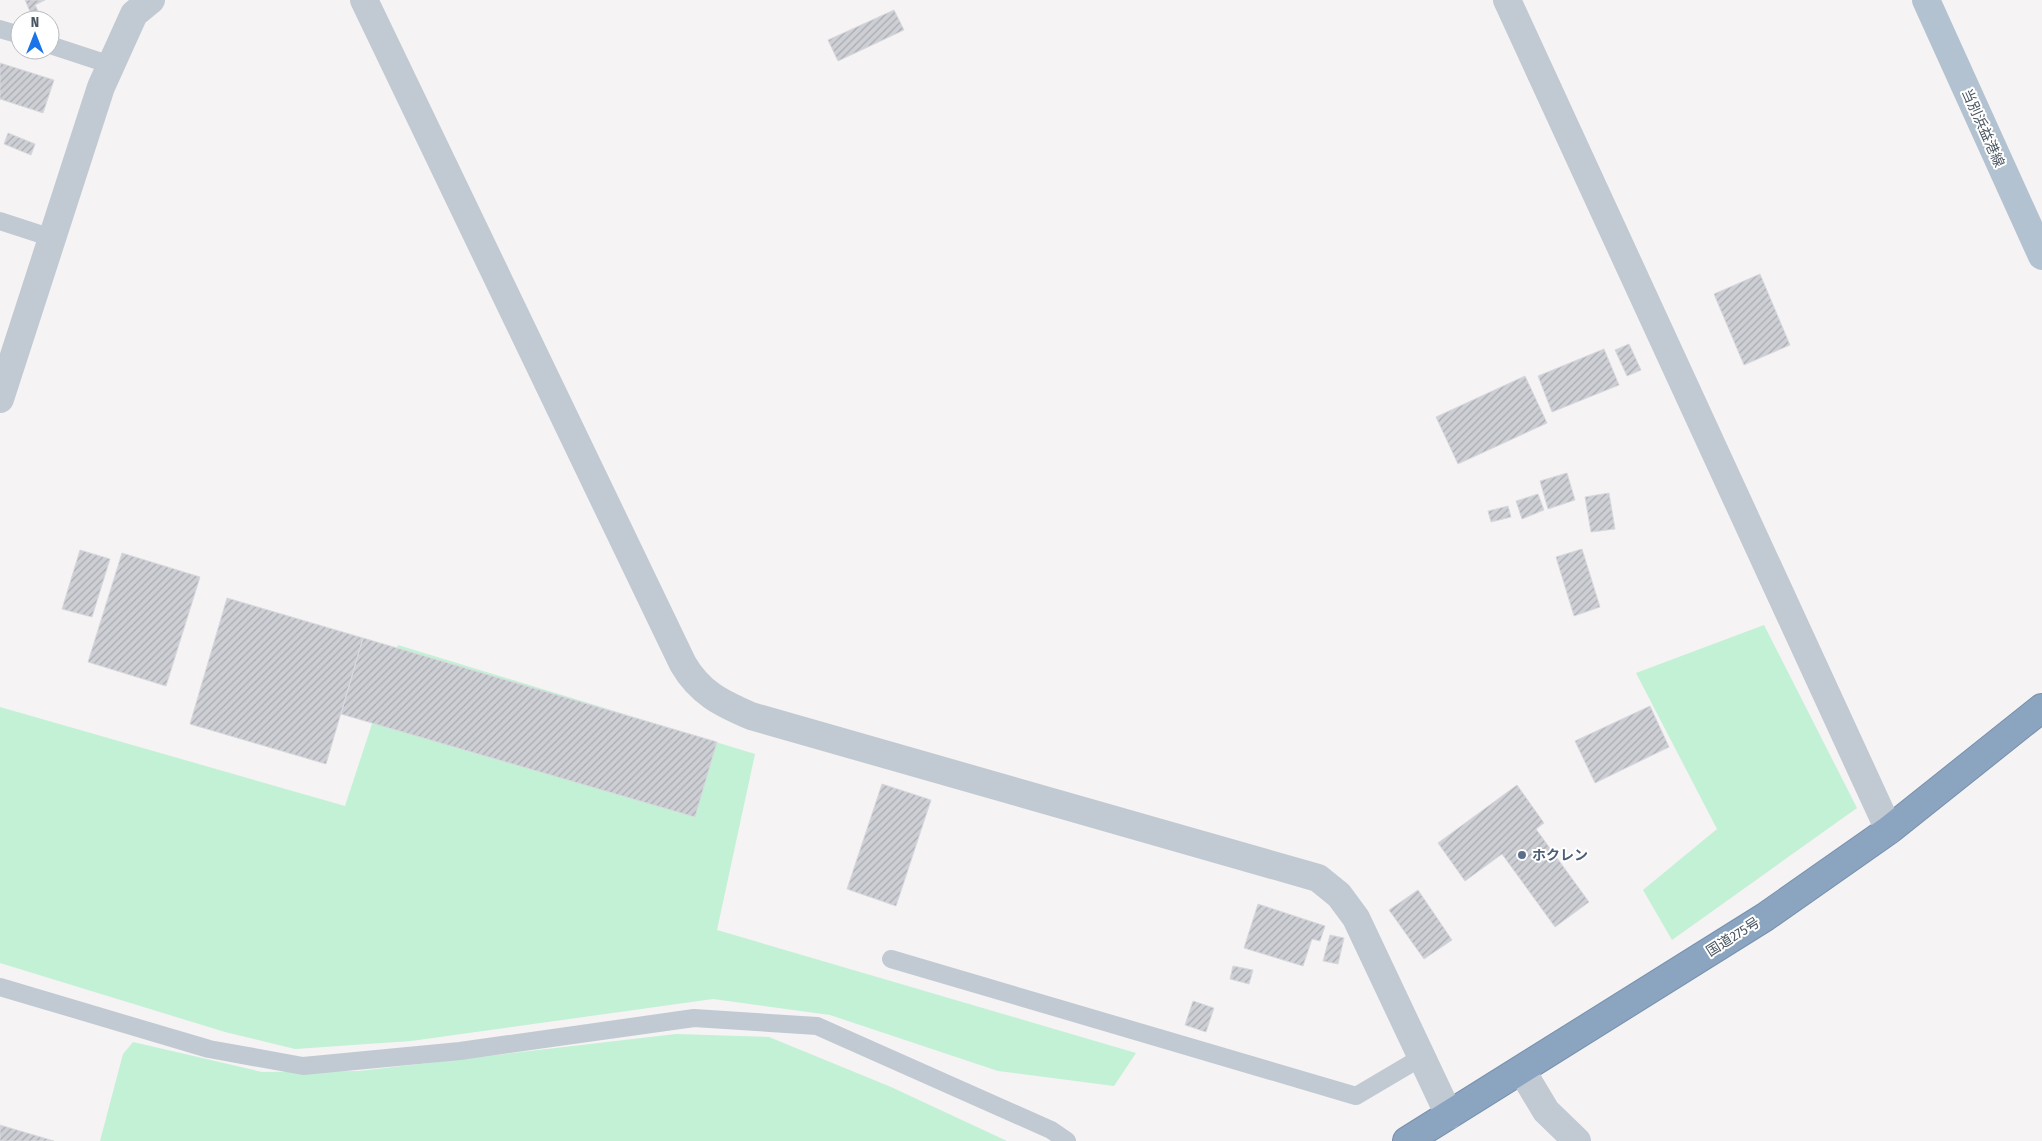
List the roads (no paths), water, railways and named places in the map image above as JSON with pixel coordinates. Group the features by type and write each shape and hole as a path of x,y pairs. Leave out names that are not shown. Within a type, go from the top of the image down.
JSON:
{"highway":[{"name":"国道275号","path":"1407,1141 1522,1071 1765,917 1889,830 2042,708"}],"main road":[{"name":"当別浜益港線","path":"1926,0 2042,256"}],"street":[{"path":"364,0 690,676 720,702 751,716 1318,878 1339,895 1356,918 1448,1115"},
{"path":"1507,0 1889,830"},
{"path":"0,399 101,86 134,14 145,2"},
{"path":"1522,1071 1546,1111 1576,1141"}],"lane":[{"path":"60,48 111,65"},
{"path":"0,221 52,238"},
{"path":"891,959 1356,1096 1422,1058"},
{"path":"0,987 209,1049 303,1066 460,1051 694,1018 817,1026 1051,1130 1067,1141"}],"place":[{"name":"ホクレン","path":"1522,855"}]}
